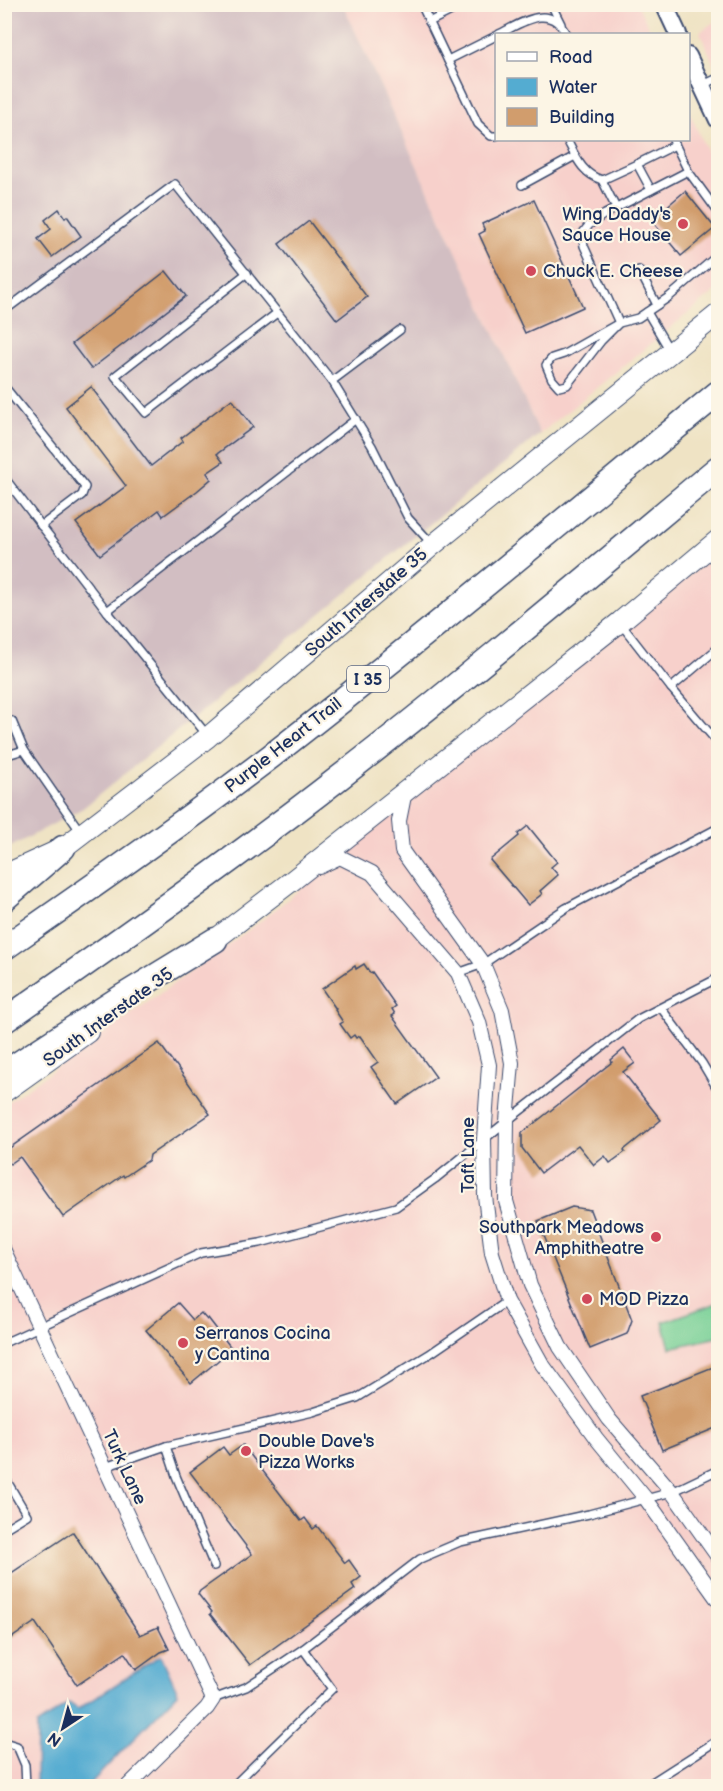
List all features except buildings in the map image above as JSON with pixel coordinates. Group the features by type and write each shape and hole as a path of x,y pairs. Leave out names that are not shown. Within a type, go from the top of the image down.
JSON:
{"highway":[{"name":"Purple Heart Trail","path":"4,948 101,881 269,757 449,615 718,393"},
{"path":"4,1021 120,940 334,782 489,660 718,468"},
{"path":"4,899 72,841"},
{"path":"4,1073 215,940"}],"main road":[{"name":"South Interstate 35","path":"4,875 72,841 208,737 433,545 718,314"},
{"name":"South Interstate 35","path":"4,1092 215,940 293,880 620,622 718,540"}],"street":[{"path":"664,4 678,33"},
{"path":"690,60 718,120"},
{"path":"405,791 399,821 402,851 483,964 502,1010 512,1063 507,1121 506,1202 530,1285 560,1347 609,1419 672,1492 718,1557"},
{"name":"Taft Lane","path":"293,880 340,857 372,873 458,973 479,1022 489,1065 484,1139 485,1196 492,1253 507,1301 542,1364 596,1438 646,1499 718,1600"},
{"name":"Turk Lane","path":"4,1251 41,1326 213,1699"},
{"path":"128,1786 207,1708 213,1699"}],"lane":[{"path":"421,4 477,124 491,136 495,136"},
{"path":"429,22 465,4"},
{"path":"551,4 565,33"},
{"path":"502,33 533,17 546,17 562,27"},
{"path":"447,60 495,36"},
{"path":"703,85 718,78"},
{"path":"568,141 584,170 602,180 616,208"},
{"path":"602,180 637,164 674,142 688,171 718,212"},
{"path":"522,184 576,156"},
{"path":"637,164 651,190"},
{"path":"619,323 584,246 582,234 589,225 616,208 688,171"},
{"path":"4,311 175,184 332,381 372,446 408,518 433,545"},
{"path":"619,323 601,341 567,385 559,387 552,379 546,365 552,358 564,354 619,323 638,318 718,255"},
{"path":"639,270 657,305"},
{"path":"247,273 115,376 146,413 277,313"},
{"path":"647,312 671,353"},
{"path":"332,381 400,330"},
{"path":"4,386 86,487 82,495 41,526"},
{"path":"107,611 356,419"},
{"path":"4,477 208,737"},
{"path":"620,622 671,688 718,743"},
{"path":"671,688 718,648"},
{"path":"12,721 24,750 72,841"},
{"path":"4,756 24,750"},
{"path":"458,973 483,964 566,908 718,828"},
{"path":"6,1340 201,1253 260,1243 396,1207 639,1019 718,978"},
{"path":"661,1008 702,1063 718,1090"},
{"path":"105,1467 166,1446 313,1412 357,1398 431,1353 507,1301"},
{"path":"166,1446 176,1476 214,1566"},
{"path":"213,1699 246,1687 303,1649 420,1559 460,1542 589,1514 672,1492 718,1470"},
{"path":"4,1476 27,1515 4,1529"},
{"path":"233,1786 332,1689 303,1649"},
{"path":"646,1786 718,1740"},
{"path":"4,1742 16,1746 25,1765 26,1786"}],"shaded area":[{"path":"5,5 343,5 540,434 83,808 5,850"},
{"path":"343,5 638,5 652,33 495,33 495,141 690,141 690,113 718,176 718,289 540,434"},
{"path":"718,19 718,74 700,32"},
{"path":"718,552 718,1786 5,1786 4,1105 257,924"}],"green space":[{"path":"717,1303 718,1337 670,1348 663,1322"}],"water":[{"path":"161,1655 178,1693 88,1786 36,1786 37,1725 69,1703 78,1709"}],"place":[{"name":"Wing Daddy's Sauce House","path":"683,224"},
{"name":"Chuck E. Cheese","path":"531,271"},
{"name":"Southpark Meadows Amphitheatre","path":"656,1237"},
{"name":"MOD Pizza","path":"587,1299"},
{"name":"Serranos Cocina y Cantina","path":"183,1343"},
{"name":"Double Dave's Pizza Works","path":"246,1451"}]}
